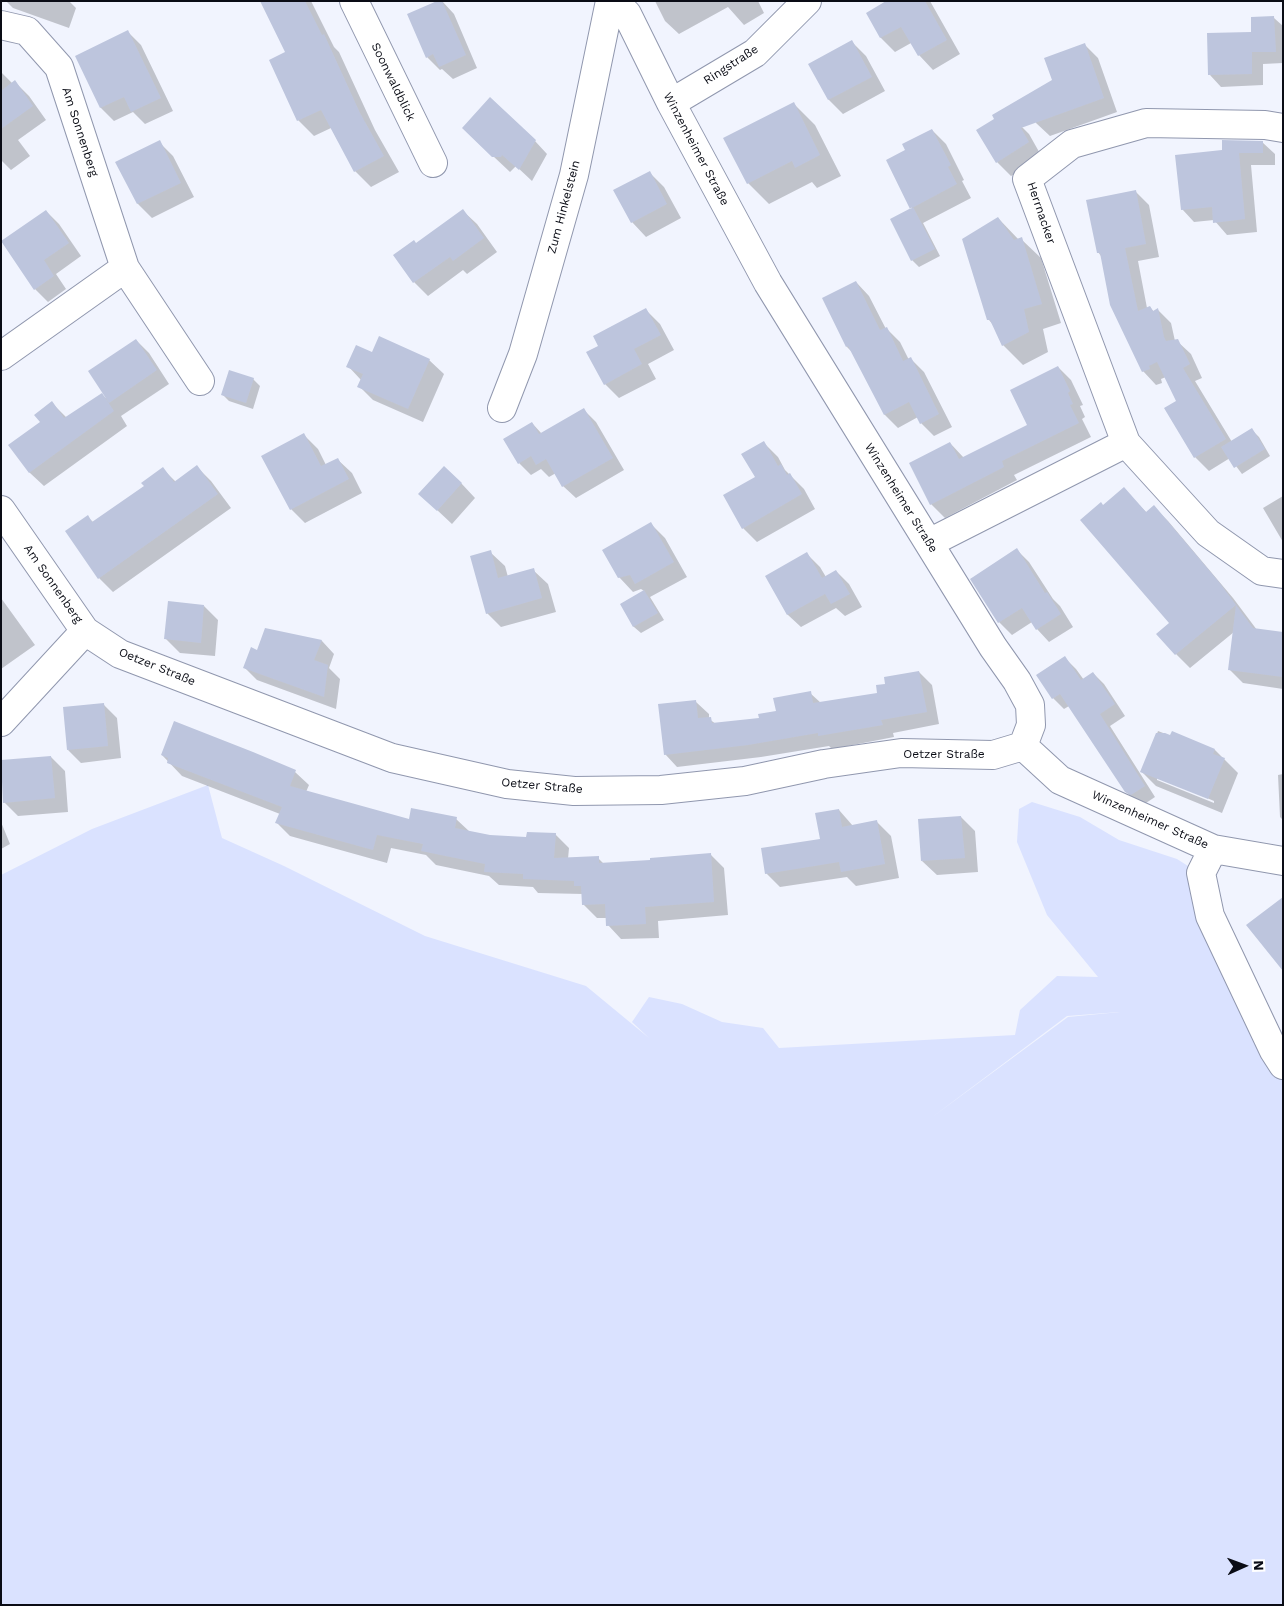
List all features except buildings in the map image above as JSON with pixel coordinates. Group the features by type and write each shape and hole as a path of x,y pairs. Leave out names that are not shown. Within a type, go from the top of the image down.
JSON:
{"street":[{"name":"Soonwaldblick","path":"354,1 433,163"},
{"name":"Zum Hinkelstein","path":"502,408 523,354 574,175 610,1"},
{"name":"Winzenheimer Straße","path":"614,1 627,14 671,102 768,283 993,647 1017,681 1030,705 1031,725 1023,746 1060,780 1213,849 1283,861"},
{"name":"Ringstraße","path":"671,102 755,52 807,1"},
{"name":"Am Sonnenberg","path":"1,25 27,31 59,67 125,268 200,381"},
{"name":"Herrnacker","path":"1283,128 1265,125 1146,123 1072,144 1027,179 1126,443 1208,533 1262,571 1283,574"},
{"path":"1,356 125,268"},
{"path":"929,543 1126,443"},
{"name":"Am Sonnenberg","path":"1,510 86,631 1,722"},
{"name":"Oetzer Straße","path":"86,631 120,654 392,758 508,784 574,791 661,790 745,781 824,764 901,753 993,755 1023,746"},
{"path":"1213,849 1201,873 1210,916 1274,1051 1283,1065"}],"shaded area":[{"path":"208,785 222,838 284,866 425,936 586,986 649,1038 632,1022 649,997 682,1004 722,1022 763,1028 779,1048 1015,1035 1020,1010 1057,976 1098,977 1047,915 1017,842 1019,809 1032,802 1080,817 1119,840 1177,859 1188,866 1283,1073 1283,1605 1,1605 1,875 92,829","holes":["1120,1012 1068,1017 931,1118 1067,1016"]}]}
